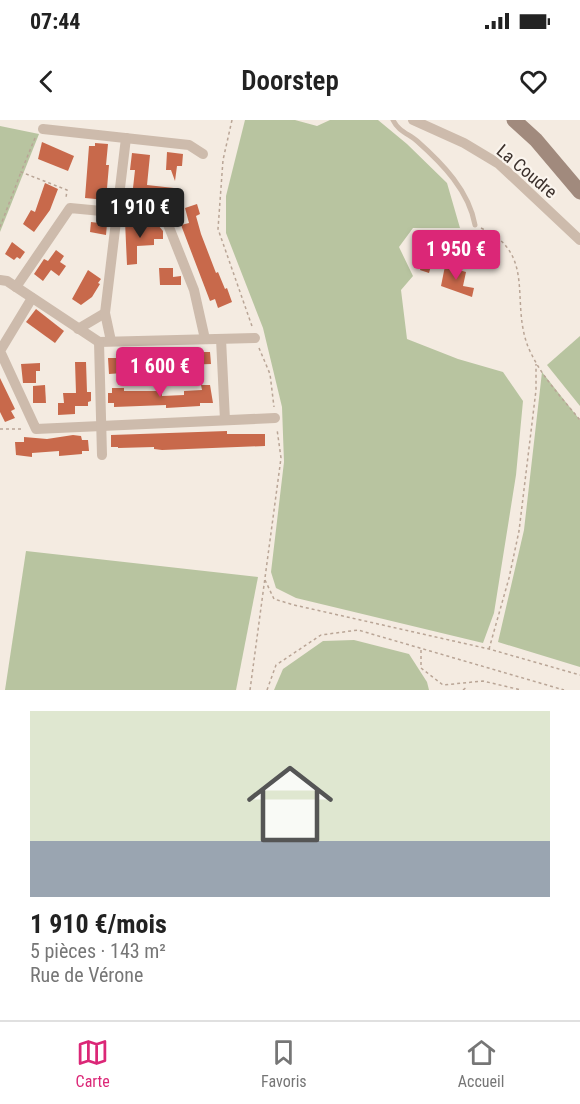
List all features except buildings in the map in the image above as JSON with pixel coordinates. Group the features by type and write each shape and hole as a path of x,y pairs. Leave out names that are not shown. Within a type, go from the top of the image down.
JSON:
{"street":[{"name":"La Coudre","path":"413,120 464,143 498,164 580,240"},
{"path":"514,120 536,140 580,192"},
{"path":"43,129 189,145 203,154"},
{"path":"111,341 105,313 126,138"},
{"path":"16,287 70,208 165,217 194,290 205,339"},
{"path":"0,280 7,281 99,342 255,338"},
{"path":"32,298 0,351 36,429 276,418"},
{"path":"78,329 105,313"},
{"path":"222,339 225,420"},
{"path":"99,342 102,455"}],"lane":[{"path":"393,120 400,130 416,140 462,190 468,200 475,225"}],"path":[{"path":"232,120 223,160 218,229 235,273 255,338 270,374 281,458 250,690"},
{"path":"0,226 39,129 43,129"},
{"path":"21,172 67,190 65,204 70,208"},
{"path":"475,225 496,235 507,245 513,256 517,267 520,325 537,364 548,382 580,420"},
{"path":"489,649 509,578 519,531 537,364"},
{"path":"0,429 36,429"},
{"path":"265,579 274,598 294,605 489,649 580,675"},
{"path":"267,690 276,665 321,635 358,630 564,690"},
{"path":"421,649 421,668 443,685 444,690"},
{"path":"443,685 483,681 521,690"},
{"path":"463,690 467,687"}],"green space":[{"path":"245,120 295,120 317,126 330,120 378,120 407,144 447,183 460,228 413,228 399,247 413,276 401,290 407,339 458,359 503,372 523,401 516,475 494,613 483,643 296,598 276,588 271,572 284,462 282,407 263,328 226,233 226,196"},
{"path":"0,126 39,134 0,232"},
{"path":"580,336 580,406 547,365"},
{"path":"542,372 580,420 580,667 498,642 524,530"},
{"path":"26,551 258,577 236,690 5,690"},
{"path":"354,640 409,654 427,682 429,690 274,690 283,669 323,641"}]}
